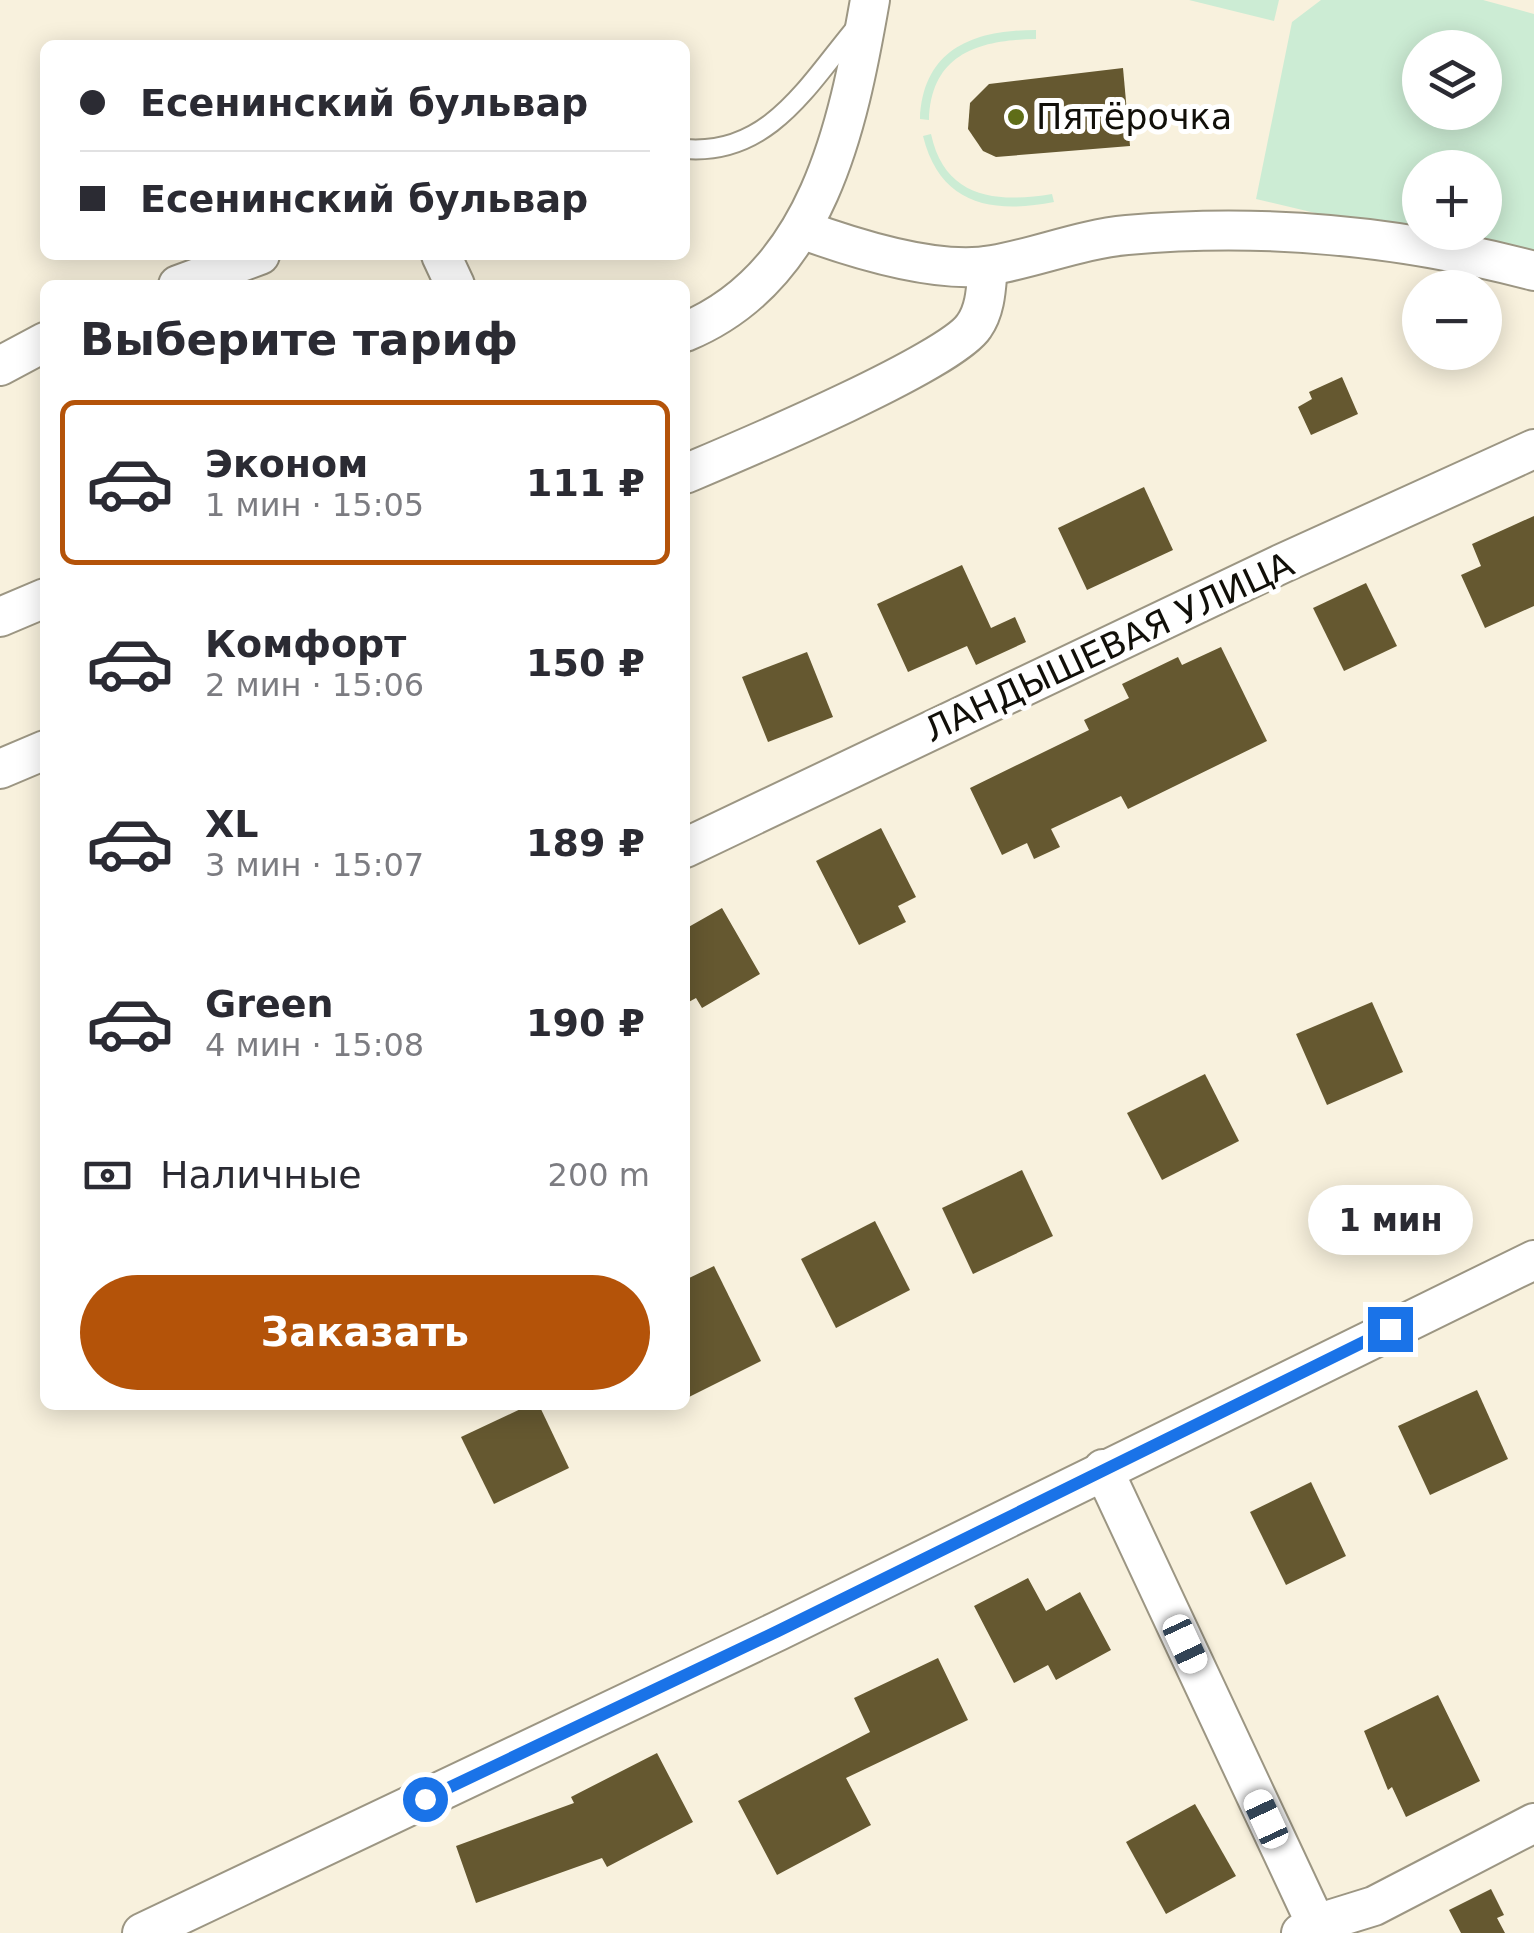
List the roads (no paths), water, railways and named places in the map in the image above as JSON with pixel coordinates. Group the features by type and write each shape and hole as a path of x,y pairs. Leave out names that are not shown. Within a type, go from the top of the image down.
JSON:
{"street":[{"path":"690,329 743,295 784,252 818,200 838,148 869,6"},
{"path":"800,229 881,256 988,266 1124,236 1282,230 1471,254 1534,270"},
{"path":"192,280 246,260"},
{"path":"690,472 764,440 958,343 980,314 988,266"},
{"path":"0,366 40,345"},
{"name":"ЛАНДЫШЕВАЯ УЛИЦА","path":"690,846 1299,556 1534,449"},
{"path":"0,617 40,600"},
{"path":"0,769 40,752"},
{"path":"142,1933 761,1639 1534,1260"},
{"path":"1103,1469 1308,1929 1381,1919 1534,1823"}],"lane":[{"path":"690,150 724,149 775,123 869,6"}],"place":[{"name":"Пятёрочка","path":"1016,117"}]}
